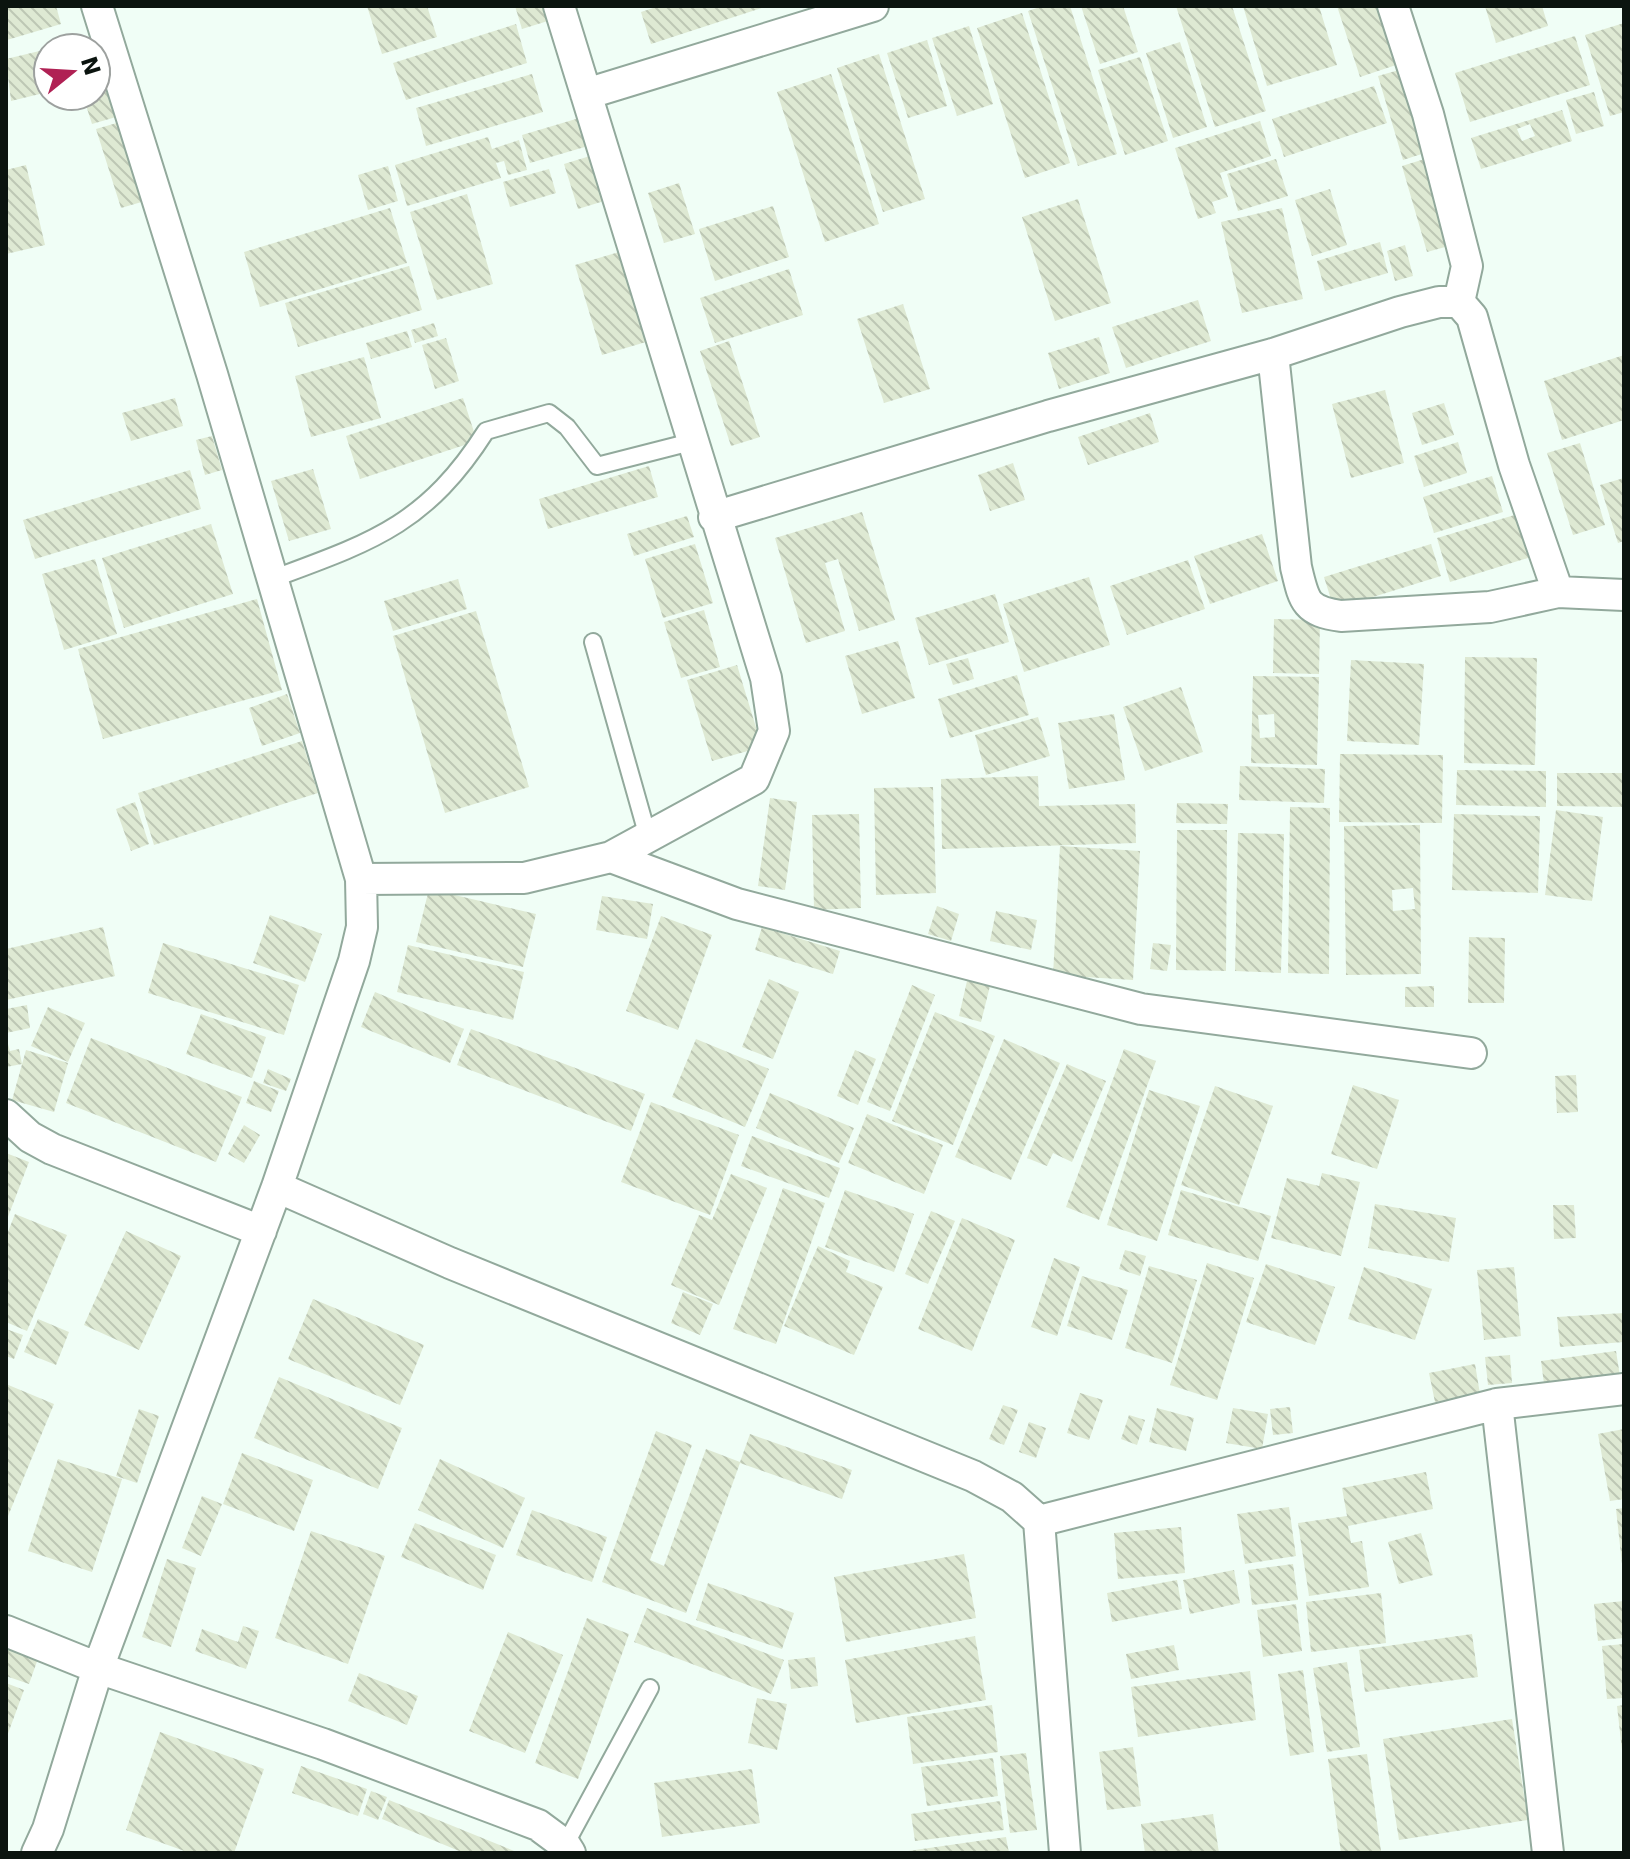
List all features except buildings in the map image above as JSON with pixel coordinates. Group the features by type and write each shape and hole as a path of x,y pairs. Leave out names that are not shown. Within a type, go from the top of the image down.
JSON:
{"street":[{"path":"37,1853 48,1829 98,1668 277,1187 354,961 362,927 361,879 97,6"},
{"path":"361,879 524,878 611,857 754,779 774,731 766,678 559,6"},
{"path":"586,94 873,6"},
{"path":"1393,6 1428,114 1467,266 1459,302"},
{"path":"714,517 1048,416 1273,354 1400,312 1439,302 1459,302 1472,317 1523,493 1558,592"},
{"path":"1273,354 1296,567 1303,597 1317,612 1341,616 1490,607 1558,592 1624,595"},
{"path":"611,857 737,904 1141,1009 1471,1053"},
{"path":"6,1115 30,1137 52,1149 261,1231"},
{"path":"277,1187 450,1263 973,1476 1012,1497 1039,1521 1065,1853"},
{"path":"1039,1521 1497,1404 1624,1389"},
{"path":"1497,1404 1548,1853"},
{"path":"6,1631 98,1668 323,1744 538,1825 568,1849"}],"lane":[{"path":"272,579 348,551 398,526 424,507 460,471 486,431 549,413 567,427 597,466 691,442"},
{"path":"593,642 648,837"},
{"path":"568,1849 650,1688"}]}
